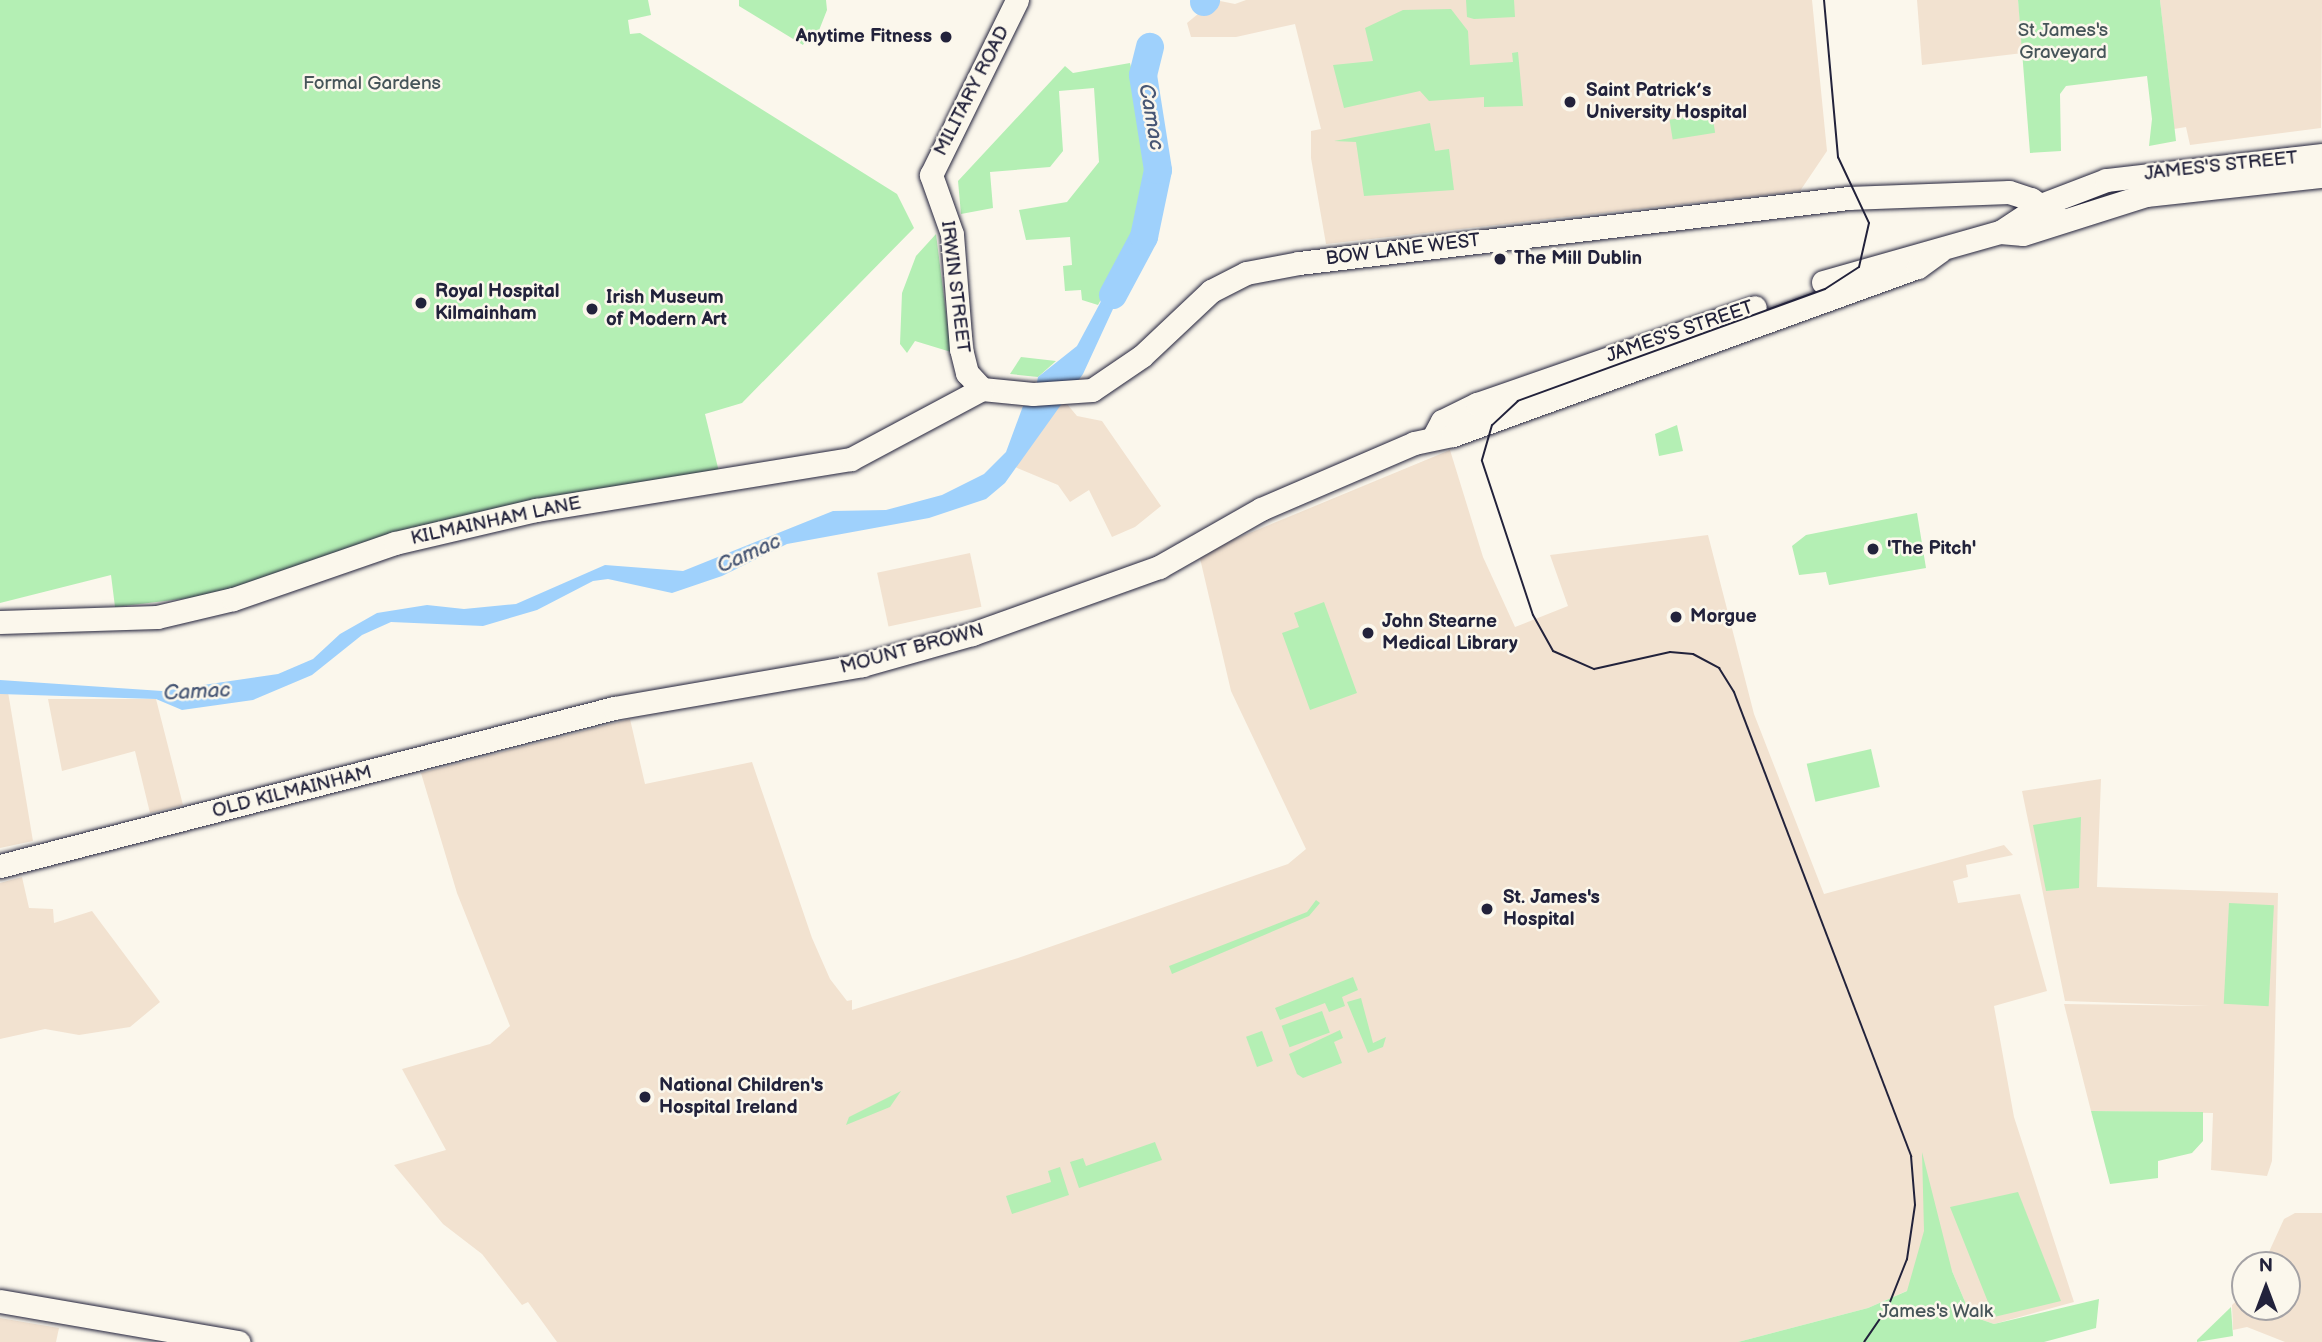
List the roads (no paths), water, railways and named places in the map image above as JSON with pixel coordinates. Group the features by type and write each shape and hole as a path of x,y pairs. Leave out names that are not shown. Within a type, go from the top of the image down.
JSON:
{"main road":[{"name":"MILITARY ROAD","path":"933,183 933,169 1017,0"},
{"name":"JAMES'S STREET","path":"1188,550 1261,509 1434,436 1442,421 1516,390 1869,265 1939,252 2000,232 2040,205 2120,177 2322,155"},
{"name":"JAMES'S STREET","path":"2000,232 2023,234 2174,190 2322,176"},
{"name":"IRWIN STREET","path":"933,183 952,234 961,349 967,373 982,389"},
{"name":"BOW LANE WEST","path":"982,389 1033,394 1075,393 1119,374 1211,291 1246,273 1298,262 1864,198 2009,192 2040,205"},
{"path":"2040,205 2062,221"},
{"name":"KILMAINHAM LANE","path":"0,622 157,617 233,599 395,543 536,510 851,459 982,389"},
{"name":"MOUNT BROWN","path":"583,716 894,657 1127,580 1188,550"},
{"name":"OLD KILMAINHAM","path":"0,866 583,716"},
{"path":"0,1301 238,1342"}],"water":[{"path":"1127,253 1137,275 1113,309 1083,374 1005,483 986,499 929,518 787,544 722,576 672,593 608,579 593,581 537,610 483,626 391,622 362,635 312,675 253,700 182,710 156,699 0,694 0,680 162,691 278,674 313,659 340,634 377,613 427,605 464,609 516,604 605,565 683,571 833,511 886,510 942,495 984,474 1006,452 1023,406 1033,405 1038,377 1077,346"}],"waterway":[{"name":"Camac","path":"1113,295 1144,237 1158,170 1143,75 1150,47"}],"tram line":[{"path":"1824,0 1838,157 1869,223 1859,267 1825,289 1518,401 1492,425 1482,461 1533,615 1553,651 1594,669 1670,652 1693,654 1719,668 1734,692 1911,1156 1915,1205 1907,1259 1888,1307 1864,1342"}],"place":[{"name":"Anytime Fitness","path":"946,37"},
{"name":"Saint Patrick’s University Hospital","path":"1570,102"},
{"name":"The Mill Dublin","path":"1500,259"},
{"name":"Royal Hospital Kilmainham","path":"421,303"},
{"name":"Irish Museum of Modern Art","path":"592,309"},
{"name":"'The Pitch'","path":"1873,549"},
{"name":"Morgue","path":"1676,617"},
{"name":"John Stearne Medical Library","path":"1368,633"},
{"name":"St. James's Hospital","path":"1487,909"},
{"name":"National Children's Hospital Ireland","path":"645,1097"}],"park label":[{"name":"St James's Graveyard","path":"2063,42"},
{"name":"Formal Gardens","path":"372,84"},
{"name":"James's Walk","path":"1936,1312"}]}
